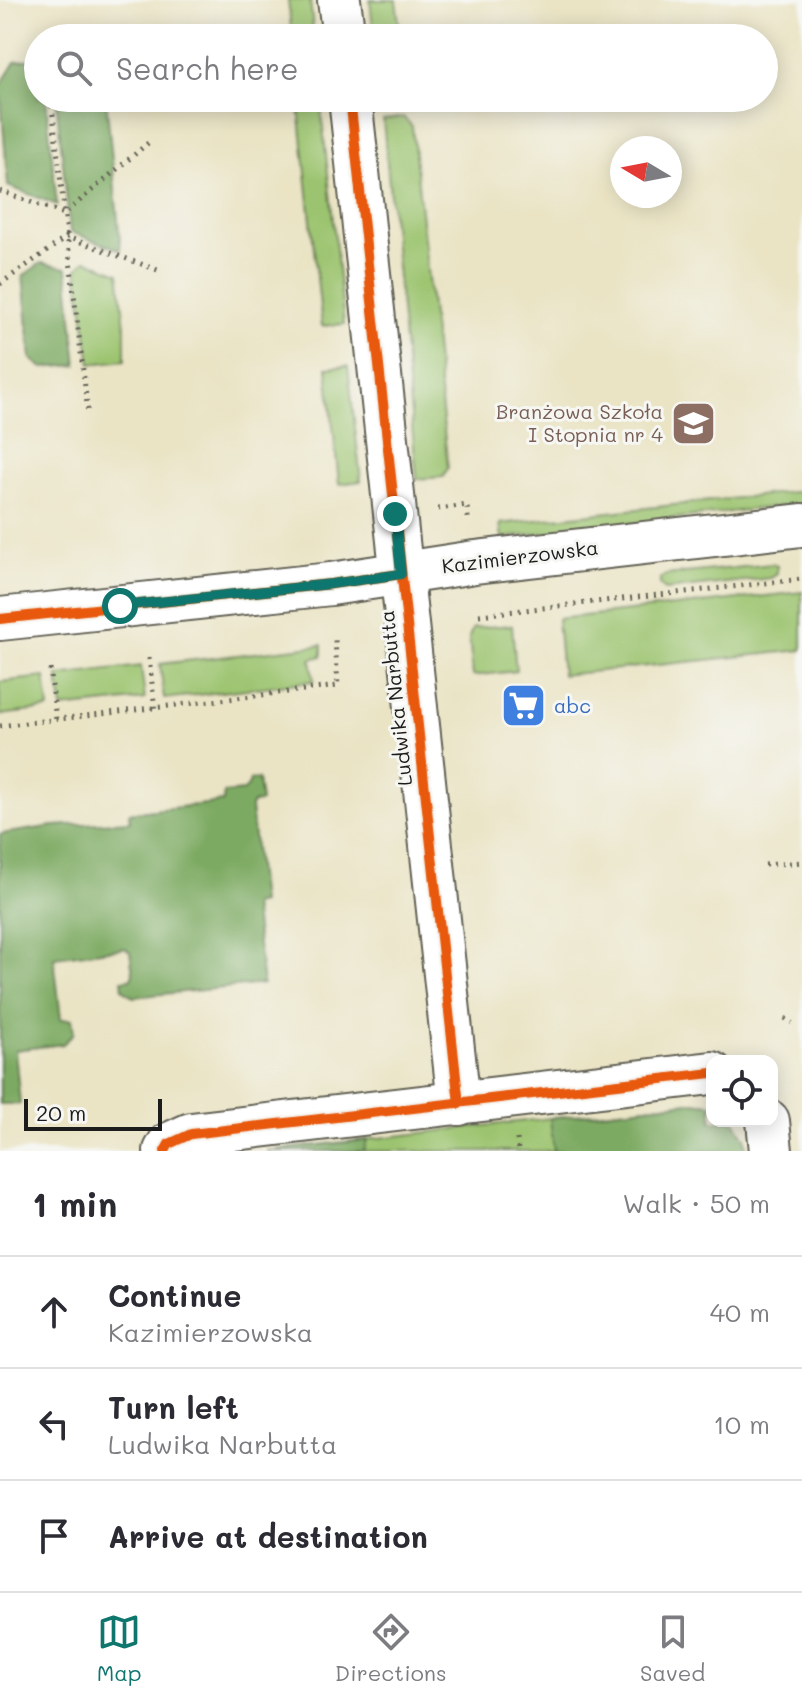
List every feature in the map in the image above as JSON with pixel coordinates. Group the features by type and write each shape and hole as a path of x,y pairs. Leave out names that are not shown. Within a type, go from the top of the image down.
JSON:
{"street":[{"path":"339,0 342,24"},
{"name":"Ludwika Narbutta","path":"352,112 459,1104"},
{"name":"Kazimierzowska","path":"0,619 331,584 475,562 802,525"},
{"path":"165,1151 169,1144 191,1134 706,1074"},
{"path":"769,1127 771,1151"}],"path":[{"path":"53,112 88,413"},
{"path":"64,214 148,143"},
{"path":"0,191 64,214"},
{"path":"67,237 163,272"},
{"path":"0,284 67,237"},
{"path":"479,615 802,579"},
{"path":"0,726 338,686 335,640"},
{"path":"149,658 155,709"},
{"path":"50,669 56,720"},
{"path":"765,865 802,862"},
{"path":"785,1018 792,1023"}],"green space":[{"path":"288,0 310,0 313,24 291,24"},
{"path":"370,0 396,0 399,24 373,24"},
{"path":"24,60 24,112 47,112 57,205 8,186 0,86 15,62"},
{"path":"57,112 107,112 121,250 70,232"},
{"path":"299,112 321,112 344,324 322,326"},
{"path":"403,117 412,126 448,468 443,477 417,479 383,120"},
{"path":"86,260 119,273 125,360 91,364 77,269"},
{"path":"41,263 67,268 77,365 43,368 31,359 23,276"},
{"path":"348,366 361,481 339,484 327,368"},
{"path":"802,491 802,504 502,538 500,524"},
{"path":"777,566 777,574 771,578 665,590 660,585 660,579 666,575"},
{"path":"802,592 802,650 562,675 557,619"},
{"path":"512,625 516,671 473,676 469,637 473,628"},
{"path":"322,645 322,656 311,659 314,681 164,699 160,664"},
{"path":"141,666 145,699 62,708 58,676"},
{"path":"45,677 49,709 0,715 0,682"},
{"path":"258,779 261,802 253,803 251,807 261,903 253,905 263,984 133,997 123,989 122,980 130,979 133,974 130,952 125,948 54,957 61,1019 72,1019 74,1033 63,1044 15,1050 20,1104 0,1104 0,834 54,826 130,821 129,813 223,802 224,793 244,791 250,780"},
{"path":"690,1102 706,1103 706,1127 739,1127 745,1138 747,1151 266,1151"},
{"path":"690,1102 706,1103 706,1127 739,1127 745,1138 747,1151 554,1151 550,1118"},
{"path":"367,1140 364,1151 266,1151"}],"cycle path":[{"path":"352,112 459,1104"},
{"path":"0,619 401,574"},
{"path":"165,1151 169,1144 191,1134 706,1074"}],"place":[{"name":"Branżowa Szkoła I Stopnia nr 4","path":"694,423"},
{"name":"abc","path":"523,706"}],"route":[{"path":"120,606 401,574 395,514"}]}
